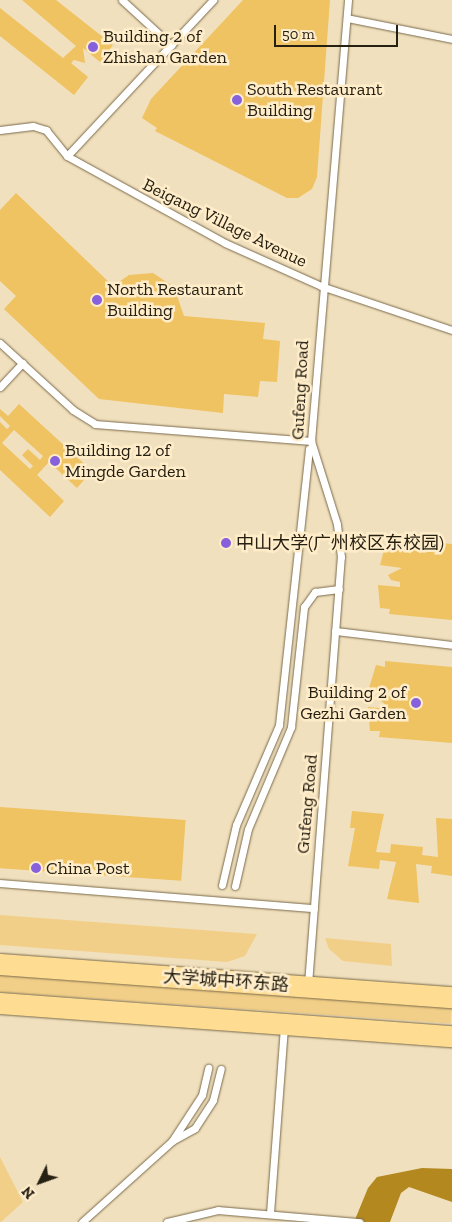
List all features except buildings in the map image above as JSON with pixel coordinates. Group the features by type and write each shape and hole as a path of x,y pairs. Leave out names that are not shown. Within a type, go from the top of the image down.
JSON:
{"main road":[{"name":"大学城中环东路","path":"0,964 452,997"},
{"path":"0,1003 452,1036"}],"lane":[{"path":"122,0 171,45"},
{"path":"67,156 213,0"},
{"name":"Gufeng Road","path":"308,987 336,631 340,536 311,441 321,286 348,0"},
{"path":"347,18 452,39"},
{"name":"Beigang Village Avenue","path":"0,130 33,126 46,130 67,156 178,220 321,286 452,330"},
{"path":"0,343 78,415 100,426 311,441 280,719 236,825 222,885"},
{"path":"0,387 22,363"},
{"path":"235,886 244,841 291,728 304,607 315,592 338,590"},
{"path":"336,631 452,645"},
{"path":"0,883 314,908"},
{"path":"270,1213 284,1024"},
{"path":"82,1222 172,1141 202,1095 208,1068"},
{"path":"172,1141 187,1136 202,1120 214,1100 221,1069"},
{"path":"167,1222 218,1210 358,1222"}],"shaded area":[{"path":"0,915 257,934 245,956 227,962 0,945"},
{"path":"325,938 391,944 392,966 343,961 329,949"},
{"path":"0,974 452,1006 451,1024 0,992"},
{"path":"0,1157 23,1202 1,1222 0,1222"},
{"path":"422,1168 452,1169 452,1202 409,1187 401,1193 390,1222 354,1222 368,1188 377,1177"}],"place":[{"name":"Building 2 of Zhishan Garden","path":"93,47"},
{"name":"South Restaurant Building","path":"237,100"},
{"name":"North Restaurant Building","path":"97,300"},
{"name":"Building 12 of Mingde Garden","path":"55,461"},
{"name":"中山大学(广州校区东校园)","path":"226,543"},
{"name":"Building 2 of Gezhi Garden","path":"416,703"},
{"name":"China Post","path":"36,868"}]}
